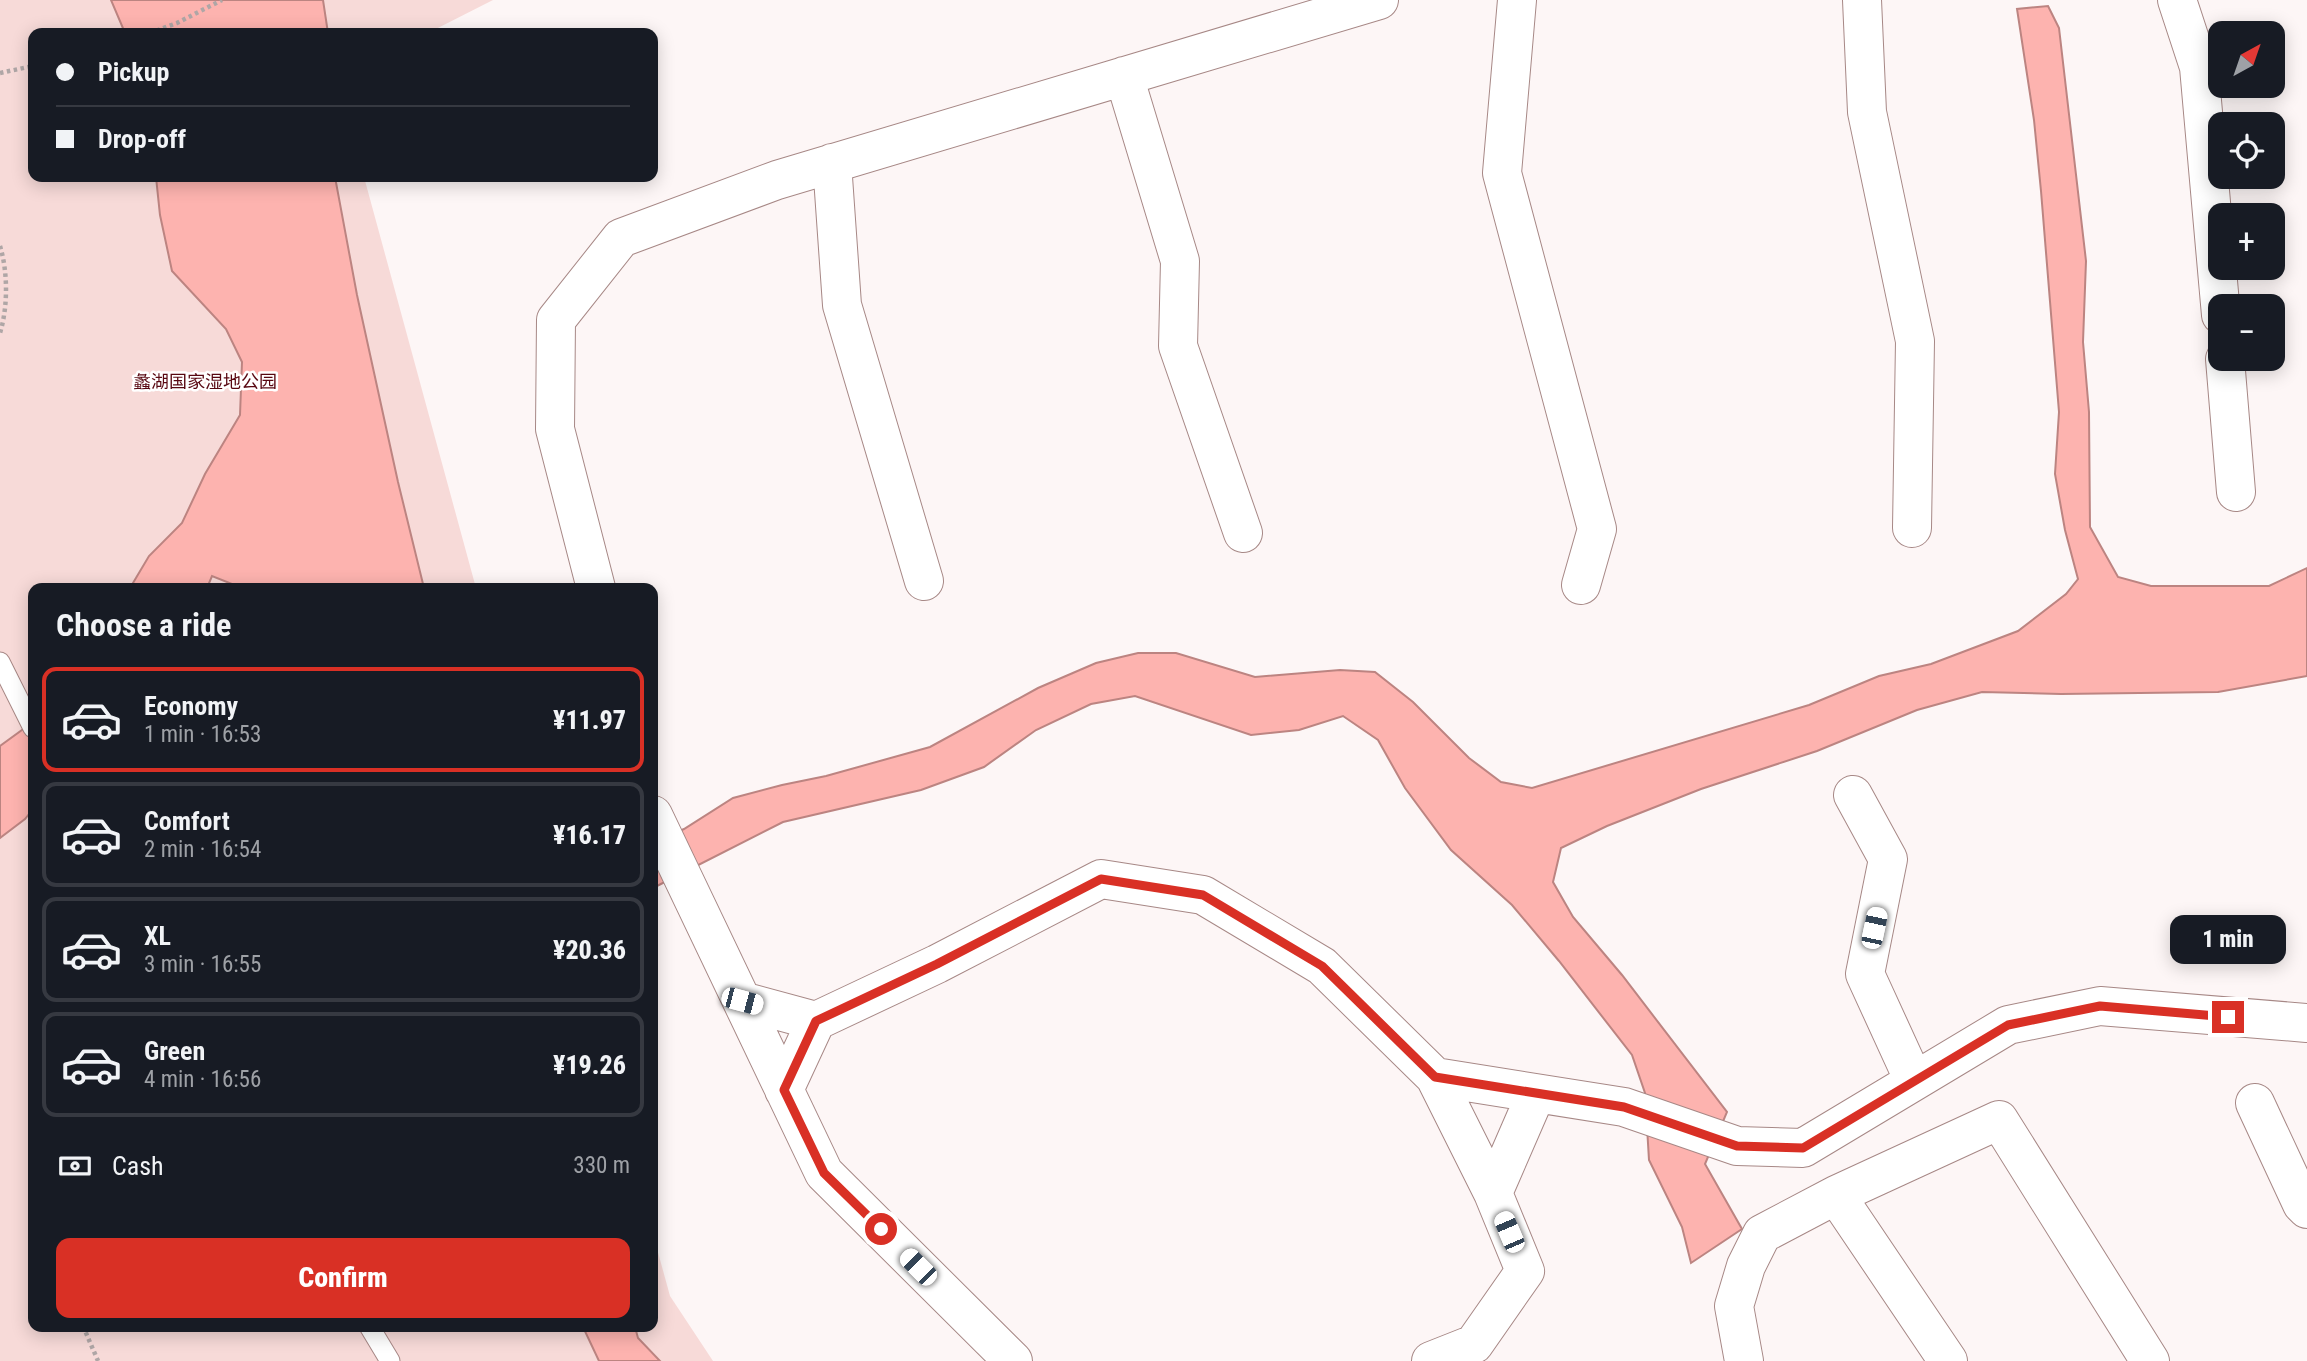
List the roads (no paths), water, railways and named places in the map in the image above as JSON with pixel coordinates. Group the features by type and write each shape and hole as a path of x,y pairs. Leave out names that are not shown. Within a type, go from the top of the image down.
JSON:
{"street":[{"path":"595,583 555,429 556,320 621,238 777,180 1380,0"},
{"path":"1517,0 1502,173 1597,529 1581,584"},
{"path":"1862,0 1867,112 1915,341 1912,528"},
{"path":"2177,0 2199,67 2219,294"},
{"path":"1124,76 1180,261 1178,346 1243,533"},
{"path":"832,163 842,304 925,581"},
{"path":"2226,371 2236,492"},
{"path":"1853,795 1888,859 1865,974 1914,1082"},
{"path":"658,827 824,1173 1013,1361"},
{"path":"784,1090 816,1021 937,964 1101,879 1203,895 1322,966 1435,1077 1493,1193 1525,1270 1474,1344 1432,1361"},
{"path":"742,1001 816,1021"},
{"path":"1435,1077 1624,1107 1737,1146 1803,1148 2008,1025 2100,1006 2307,1023"},
{"path":"1493,1193 1536,1094"},
{"path":"2255,1103 2302,1205 2307,1209"},
{"path":"1744,1361 1734,1306 1746,1266 1762,1234 1836,1195 1999,1120 2150,1361"},
{"path":"1836,1195 1948,1361"}],"lane":[{"path":"0,662 28,718"},
{"path":"373,1332 390,1361"}],"park label":[{"name":"蠡湖国家湿地公园","path":"205,382"}]}
